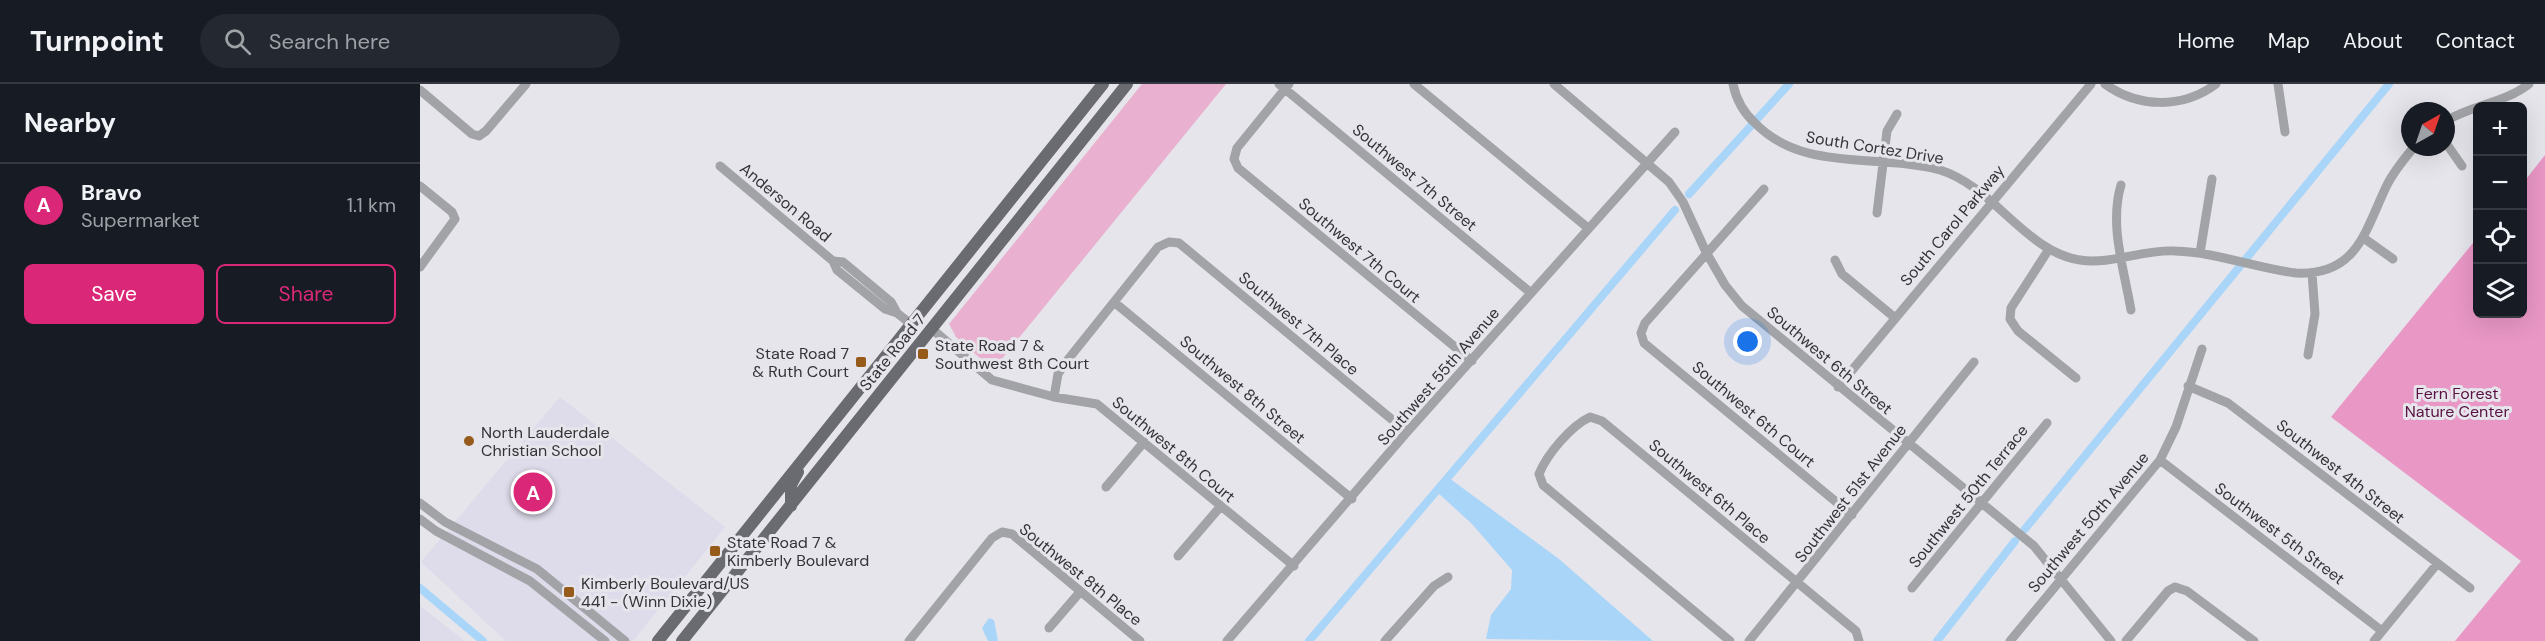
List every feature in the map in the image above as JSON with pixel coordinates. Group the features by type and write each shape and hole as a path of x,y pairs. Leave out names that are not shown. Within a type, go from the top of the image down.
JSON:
{"main road":[{"name":"State Road 7","path":"658,641 1102,84"},
{"name":"State Road 7","path":"682,641 1127,84"},
{"path":"932,329 929,313 939,288"},
{"path":"910,356 914,341 911,324"},
{"path":"791,506 791,485 808,453"}],"street":[{"path":"420,90 472,134 479,136 486,131 525,84"},
{"path":"1414,84 1588,228"},
{"name":"Southwest 6th Street","path":"1554,84 1669,182 1683,202 1706,252 1725,285 1742,306 1907,444 2034,546 2111,641"},
{"name":"South Cortez Drive","path":"1733,84 1745,113 1759,128 1779,142 1805,153 1942,171 1967,183 2049,249 2081,261 2162,250 2200,253 2287,272 2312,273 2342,262 2365,238 2391,178 2407,156"},
{"name":"South Carol Parkway","path":"1838,387 1894,317 2091,84"},
{"path":"2105,84 2132,99 2159,103 2186,100 2216,84"},
{"path":"2278,84 2285,132"},
{"path":"2455,116 2472,108 2510,96 2529,84"},
{"name":"Southwest 7th Court","path":"1284,86 1237,148 1234,159 1238,168 1472,361"},
{"name":"Southwest 7th Street","path":"1284,86 1531,293"},
{"path":"1877,213 1887,132 1897,114"},
{"name":"Southwest 55th Avenue","path":"1227,641 1352,499 1407,432 1675,132"},
{"path":"2455,156 2462,166"},
{"name":"Anderson Road","path":"720,166 833,261 845,264 891,302 897,313 911,324"},
{"path":"2200,253 2212,179"},
{"path":"2121,185 2115,212 2131,310"},
{"path":"420,186 452,212 455,219 420,267"},
{"path":"1706,252 1764,189"},
{"path":"2365,238 2393,259"},
{"name":"Southwest 7th Place","path":"1114,302 1158,247 1169,242 1179,243 1407,432"},
{"path":"2049,249 2012,308 2010,319 2018,331 2076,378"},
{"name":"Southwest 6th Court","path":"1706,252 1645,323 1641,333 1644,342 1852,515"},
{"path":"1835,260 1842,274 1894,317"},
{"path":"2308,355 2315,314 2312,273"},
{"path":"1053,397 1058,374 1114,302"},
{"name":"Southwest 8th Street","path":"1114,302 1352,499"},
{"name":"Southwest 8th Court","path":"932,329 992,380 1053,397 1097,404 1294,566"},
{"name":"Southwest 50th Avenue","path":"2010,641 2160,460 2176,427 2202,349"},
{"name":"Southwest 51st Avenue","path":"1749,641 1974,362"},
{"name":"Southwest 4th Street","path":"2188,386 2228,403 2470,588"},
{"name":"Southwest 6th Place","path":"1730,641 1543,485 1539,474 1543,464 1581,421 1590,417 1602,421 1856,631 1859,641"},
{"name":"Southwest 50th Terrace","path":"1912,588 2047,423"},
{"path":"1106,487 1144,442"},
{"name":"Southwest 5th Street","path":"2160,460 2382,630"},
{"path":"420,503 445,522 537,568 625,641"},
{"path":"1178,556 1220,507"},
{"path":"420,519 436,531 530,581 605,641"},
{"name":"Southwest 8th Place","path":"913,640 992,537 1002,532 1012,534 1140,641"},
{"path":"2374,641 2437,564"},
{"path":"1385,641 1434,586 1448,577"},
{"path":"2126,641 2168,591 2175,588 2187,591 2254,641"},
{"path":"1049,628 1080,592"}],"shaded area":[{"path":"1142,84 1226,84 1001,360 990,367 956,337 949,324"},
{"path":"560,397 725,527 633,641 506,641 421,562"},
{"path":"420,606 465,641 420,641"}],"green space":[{"name":"Fern Forest Nature Center","path":"2545,155 2545,641 2455,641 2521,561 2331,417 2473,243 2473,318 2527,318 2527,178"}],"water":[{"path":"1449,478 1559,559 1653,641 1486,639 1491,615 1511,589 1512,570 1472,524 1437,492"},
{"path":"989,618 994,620 998,641 988,641 982,628"}],"waterway":[{"path":"1689,194 1789,84"},
{"path":"2025,529 2389,84"},
{"path":"1309,641 1675,210"},
{"path":"1937,641 2015,541"},
{"path":"420,588 483,641"}],"place":[{"name":"State Road 7 & Southwest 8th Court","path":"923,354"},
{"name":"State Road 7 & Ruth Court","path":"861,362"},
{"name":"North Lauderdale Christian School","path":"469,441"},
{"name":"Bravo","path":"533,492"},
{"name":"State Road 7 & Kimberly Boulevard","path":"715,551"},
{"name":"Kimberly Boulevard/US 441 - (Winn Dixie)","path":"569,592"}]}
